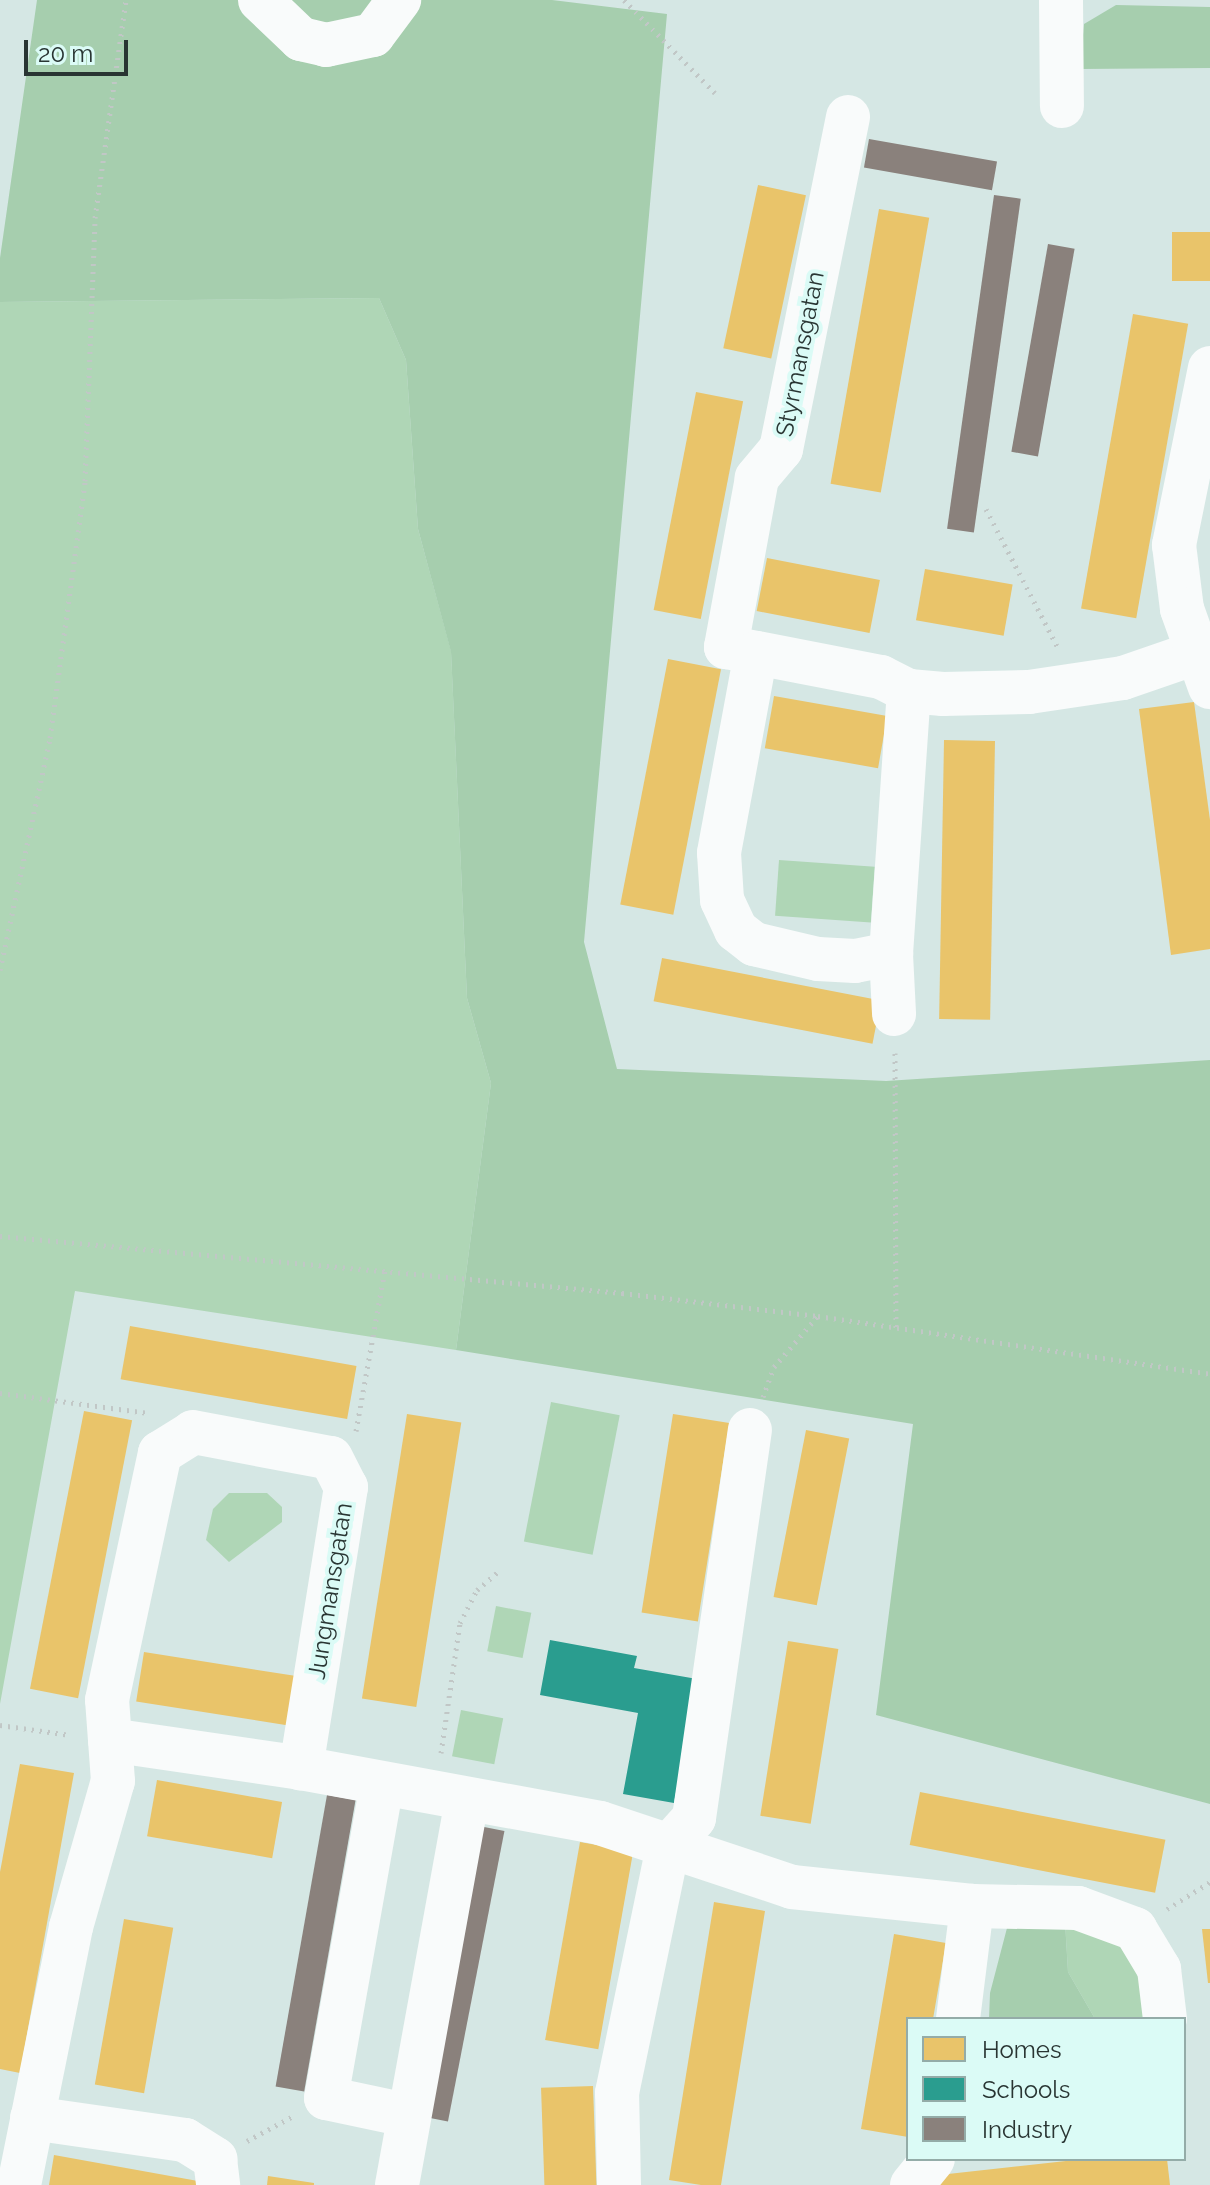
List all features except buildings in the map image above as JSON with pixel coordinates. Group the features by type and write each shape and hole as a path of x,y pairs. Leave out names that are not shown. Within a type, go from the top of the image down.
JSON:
{"street":[{"path":"260,0 301,39 326,45 373,35 399,0"},
{"path":"1061,0 1062,106"},
{"name":"Styrmansgatan","path":"848,117 781,449 757,478 726,647 881,677 909,691 1029,692 1206,662 1182,609 1174,545 1210,368"},
{"path":"756,653 719,853 722,900 736,930 754,944 818,959 855,961 891,954"},
{"path":"894,1014 891,954 909,691"},
{"path":"619,2185 617,2093 668,1847 694,1818 750,1430"},
{"name":"Jungmansgatan","path":"170,1446 193,1432 331,1458 346,1487 301,1768"},
{"path":"19,2185 71,1927 113,1781 107,1700 160,1453 170,1446"},
{"path":"110,1740 301,1768 600,1823 792,1887 972,1906 1078,1908 1135,1929 1159,1969 1165,2017"},
{"path":"382,1784 326,2098 406,2115"},
{"path":"397,2185 452,1796"},
{"path":"958,2017 972,1906"},
{"path":"32,2118 185,2140 216,2172"},
{"path":"912,2185 931,2161"}],"path":[{"path":"0,970 50,738 85,481 95,218 126,0"},
{"path":"624,0 715,93"},
{"path":"986,509 1077,684"},
{"path":"894,1014 896,1328"},
{"path":"0,1236 385,1270 818,1316 1210,1374"},
{"path":"346,1487 385,1270"},
{"path":"750,1430 774,1367 818,1316"},
{"path":"0,1393 148,1413 170,1446"},
{"path":"452,1796 460,1623 477,1590 500,1570"},
{"path":"0,1725 110,1740"},
{"path":"1135,1929 1210,1882"},
{"path":"216,2172 326,2098"}],"green space":[{"path":"37,0 552,0 667,14 584,942 617,1069 886,1081 1210,1060 1210,1804 876,1715 913,1424 456,1350 491,1083 467,998 451,652 418,529 406,360 379,298 0,302 0,258"},
{"path":"1116,5 1210,7 1210,68 1080,69 1084,24"},
{"path":"379,298 406,360 418,529 451,651 467,998 491,1083 456,1350 75,1291 0,1704 0,302"},
{"path":"779,860 875,867 871,923 775,916"},
{"path":"551,1402 620,1415 593,1555 524,1541"},
{"path":"229,1493 267,1493 282,1507 282,1522 229,1562 206,1540 213,1509"},
{"path":"496,1606 531,1613 523,1658 487,1651"},
{"path":"461,1710 503,1718 494,1764 452,1756"},
{"path":"1065,1921 1117,1933 1141,1960 1151,2017 1094,2017 1068,1972"},
{"path":"1065,1921 1068,1972 1094,2017 989,2017 990,1993 1007,1928"}]}
